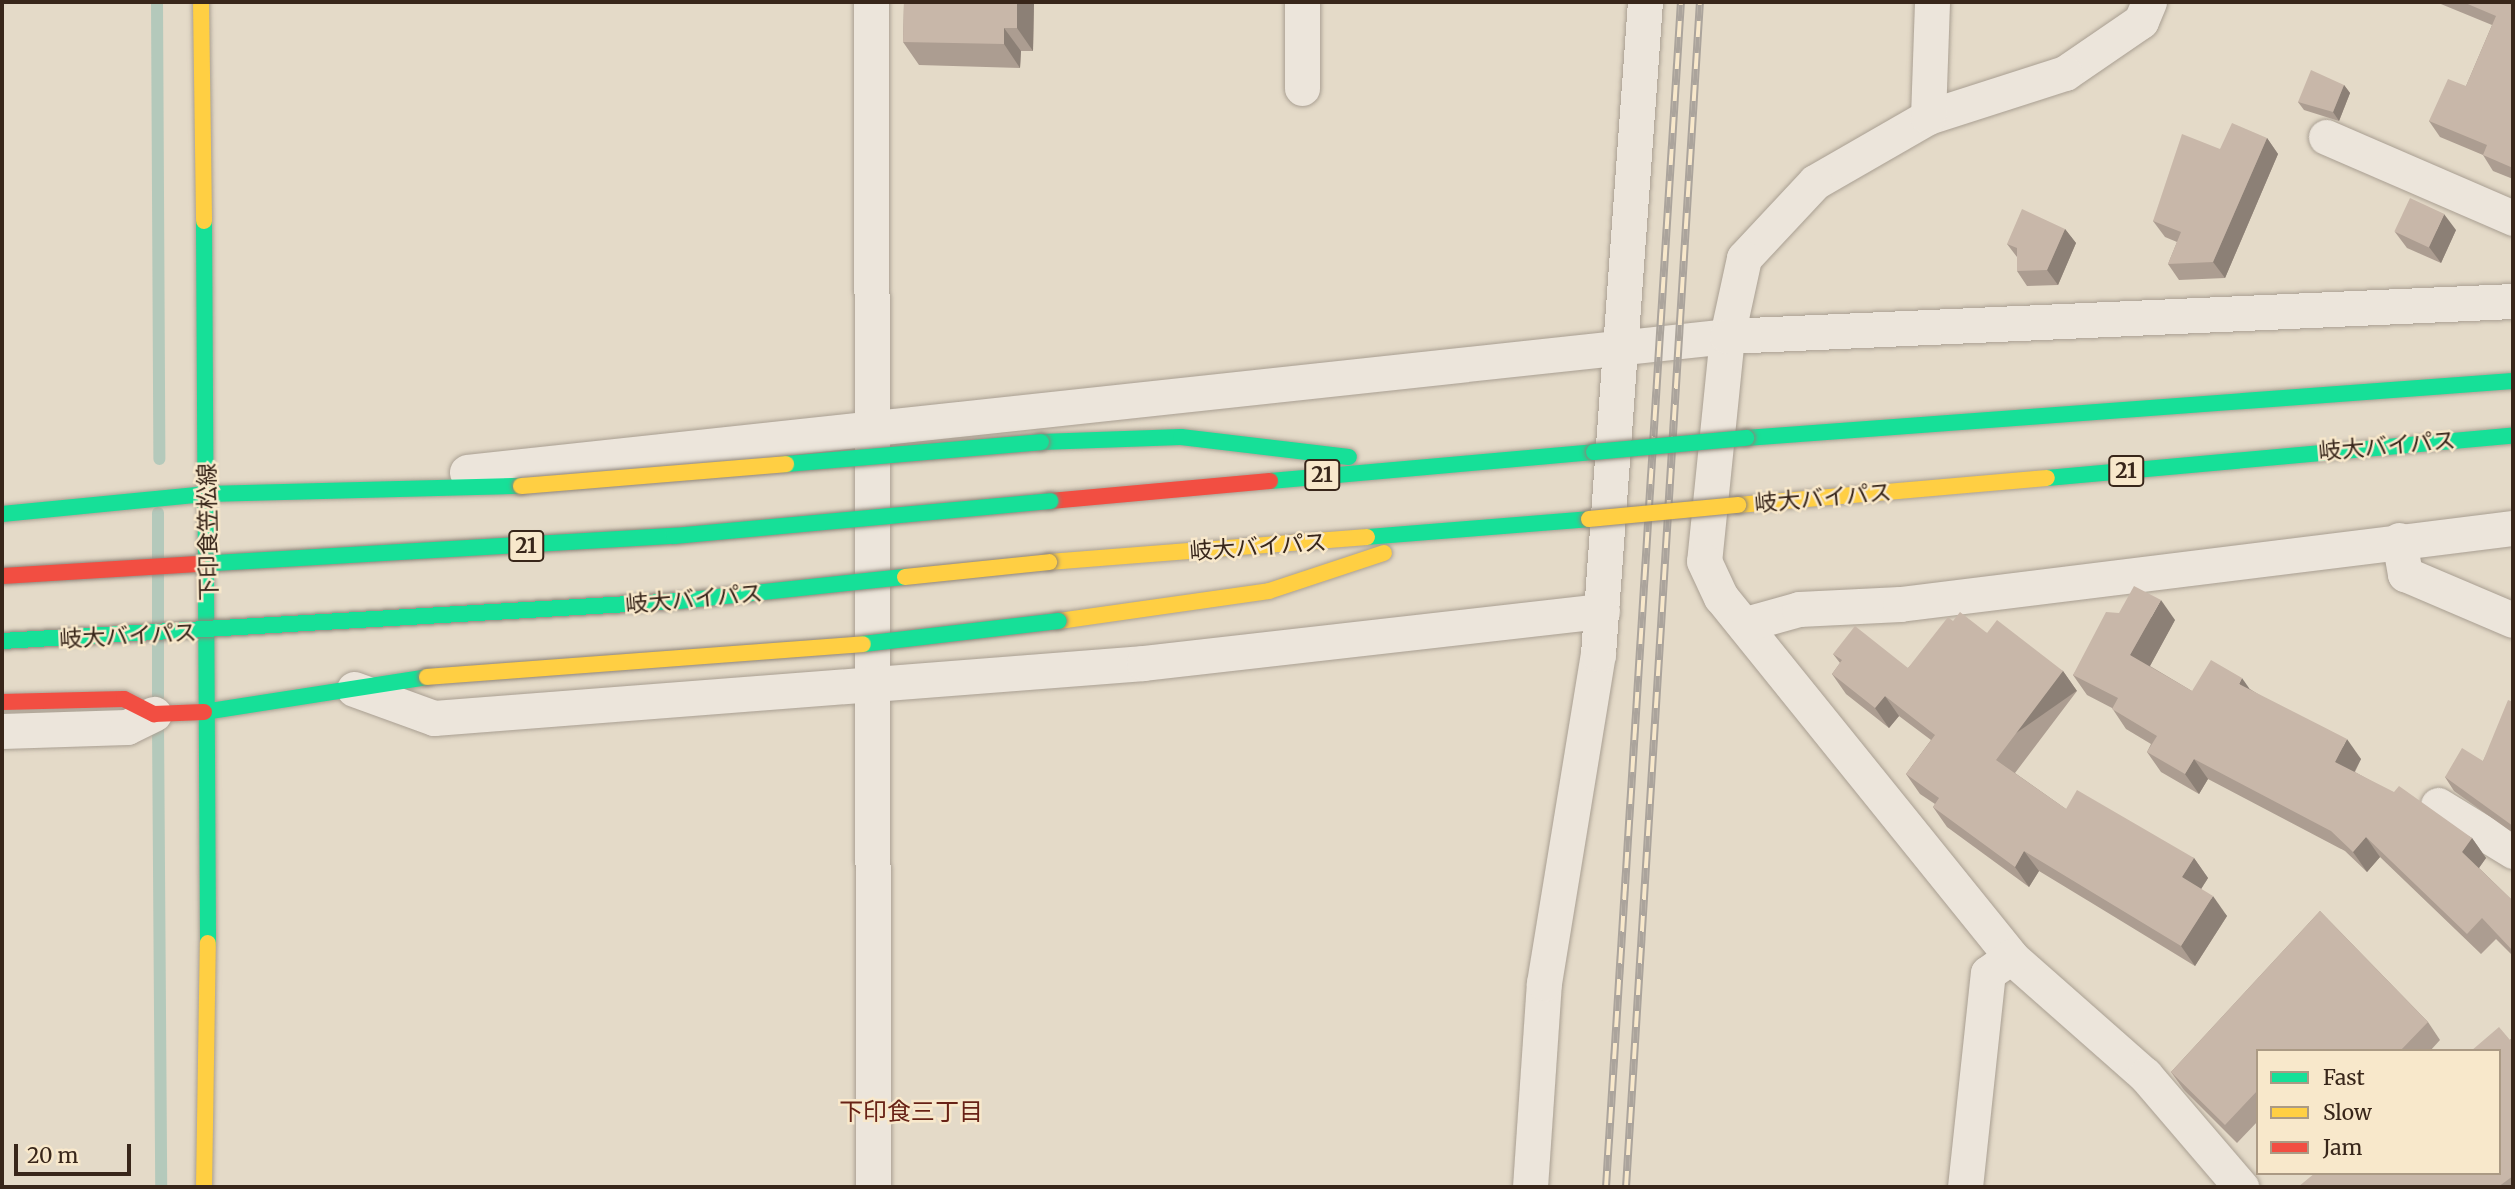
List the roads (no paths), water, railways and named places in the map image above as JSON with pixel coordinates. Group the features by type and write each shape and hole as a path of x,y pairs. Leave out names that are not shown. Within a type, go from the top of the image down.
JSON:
{"main road":[{"name":"下印食笠松線","path":"201,2 211,712 204,1187"},
{"name":"21","path":"2,576 674,536 1746,438 2513,381"},
{"name":"岐大バイパス","path":"2,641 679,601 1049,562 1440,535 1738,505 2513,436"},
{"name":"21","path":"3,514 207,494 521,486 1041,442 1181,438 1426,466"},
{"name":"21","path":"2,702 124,699 154,714 211,712 427,677 956,636 1269,591 1440,535"}],"street":[{"path":"871,2 873,1187"},
{"path":"1302,2 1302,88"},
{"path":"1530,1187 1544,983 1602,611 1645,2"},
{"path":"1928,117 1931,2"},
{"path":"2149,2 2141,20 2065,73 1928,117 1815,182 1744,258 1727,336 1704,561 1721,597 1749,623 2011,957 2145,1075 2241,1187"},
{"path":"2326,137 2513,218"},
{"path":"402,489 418,477 1727,336 2513,300"},
{"path":"1749,623 1800,609 1900,604 2399,540 2513,528"},
{"path":"2399,540 2405,573 2513,620"},
{"path":"354,689 434,718 871,687 1602,611"},
{"path":"2,731 127,727 154,714"},
{"path":"2438,804 2513,851"},
{"path":"1965,1187 1988,973 2011,957"}],"waterway":[{"path":"157,2 159,459"},
{"path":"158,513 158,697"},
{"path":"158,725 161,1187"}],"railway":[{"path":"1606,1187 1681,2"},
{"path":"1626,1187 1700,2"}],"district":[{"name":"下印食三丁目","path":"911,1112"}]}
